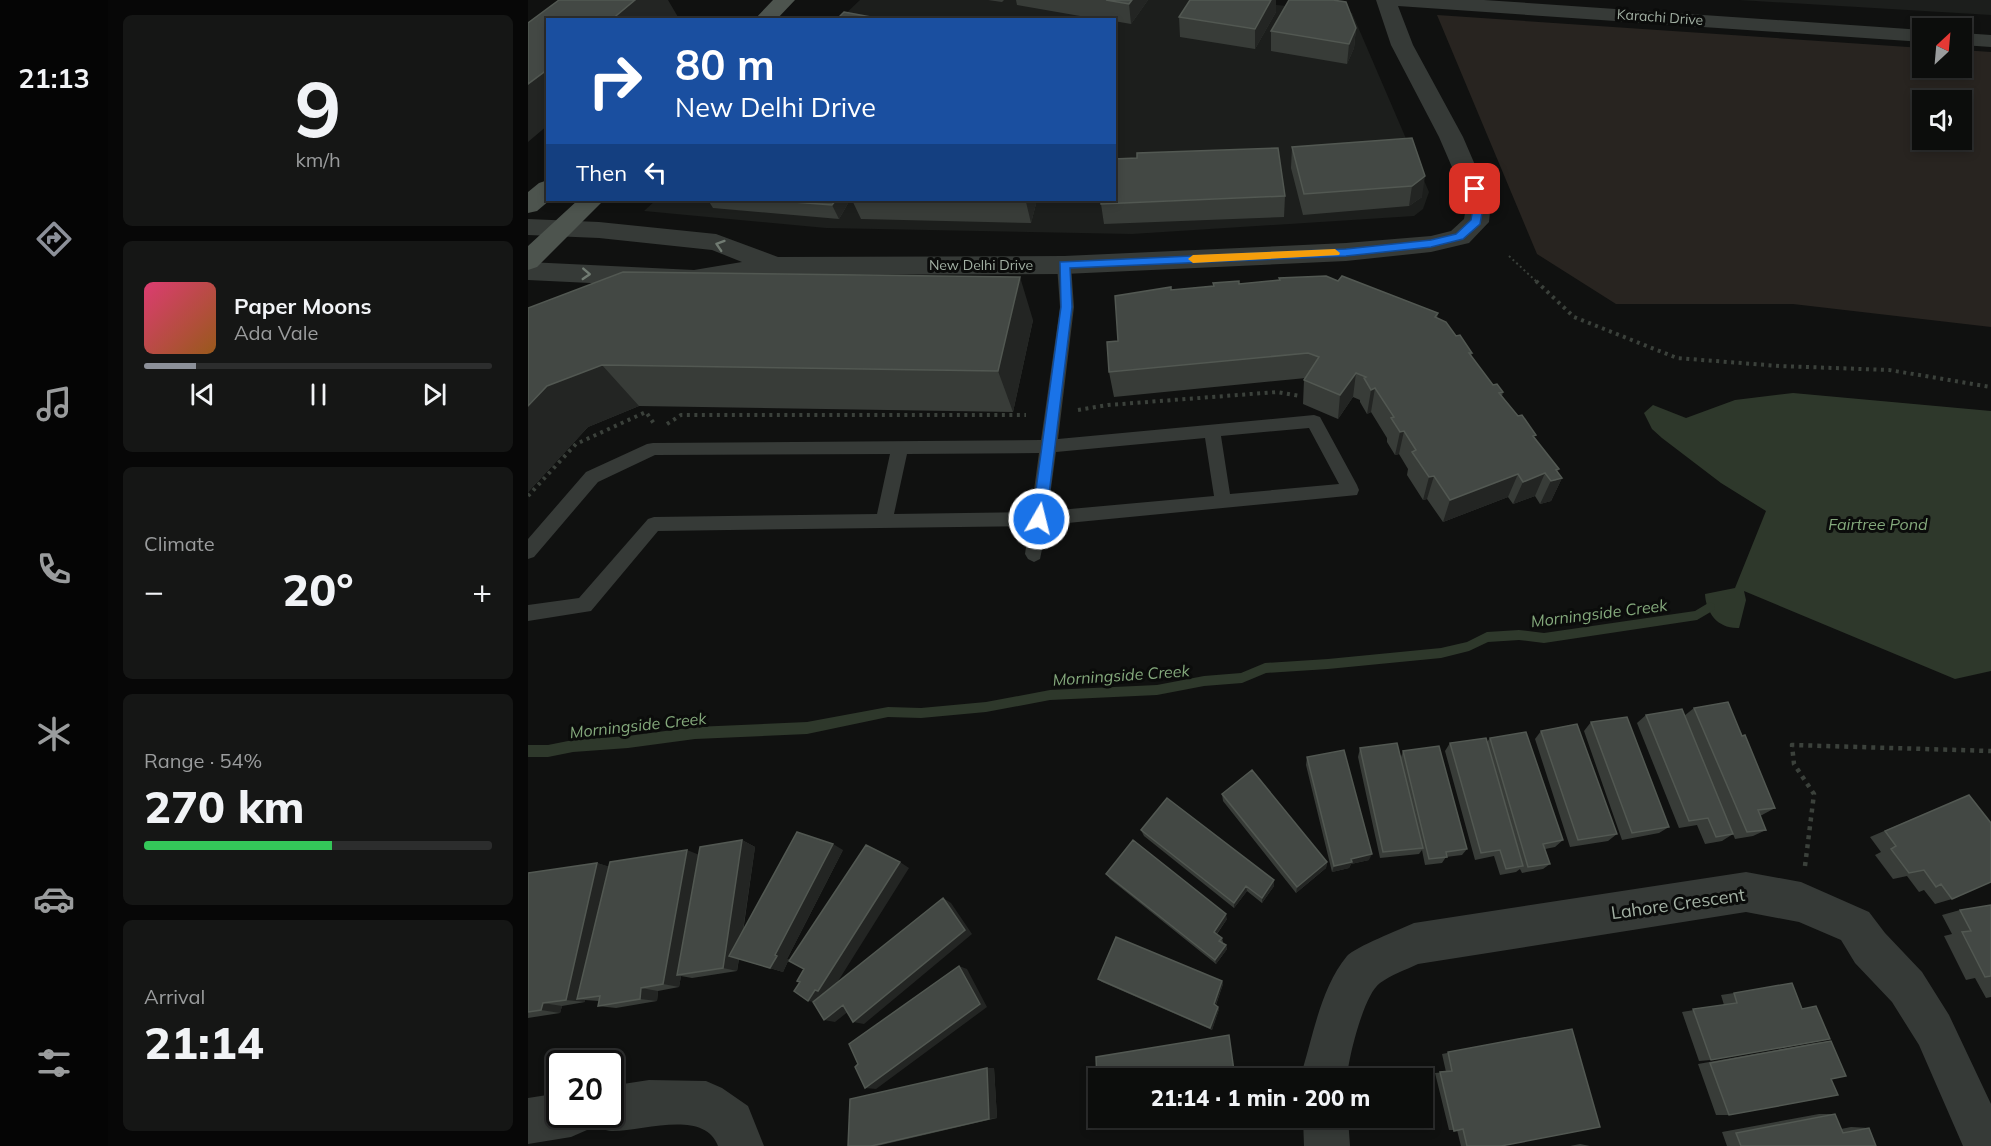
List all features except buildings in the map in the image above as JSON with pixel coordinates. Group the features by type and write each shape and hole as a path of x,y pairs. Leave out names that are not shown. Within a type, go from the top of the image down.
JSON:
{"main road":[{"path":"766,18 785,0"},
{"path":"528,205 546,190"},
{"path":"528,261 591,201"}],"street":[{"name":"New Delhi Drive","path":"528,271 694,279 775,266 1064,265 1346,252 1431,244 1460,237 1476,222 1479,202 1451,137 1402,45 1386,0"},
{"name":"Karachi Drive","path":"1396,0 1912,35"},
{"path":"1972,40 1991,41"},
{"name":"New Delhi Drive","path":"528,227 599,230 716,242 775,266"},
{"name":"Lahore Crescent","path":"1325,1068 1344,1003 1363,969 1414,944 1746,892 1801,902 1855,926 1870,948 1907,987 1934,1030 1987,1146"},
{"path":"624,1107 649,1103 706,1104 732,1122 741,1146"},
{"path":"528,1121 546,1118"},
{"path":"1326,1128 1327,1146"}],"lane":[{"path":"1034,554 1067,307 1064,265"},
{"path":"528,552 592,477 653,449 1049,446 1314,421 1351,490 1039,519 654,524 584,605 528,613"},
{"path":"1212,430 1223,501"},
{"path":"884,521 900,447"}],"path":[{"path":"1509,256 1574,317 1677,358 1779,366 1889,370 1991,387"},
{"path":"528,496 576,444 646,412 659,430 681,415 1005,417 1053,414 1108,405 1277,392 1307,398"},
{"path":"1801,902 1814,794 1794,764 1792,746 1991,751"}],"shaded area":[{"path":"860,0 1229,0 1352,13 1429,192 1423,209 1414,216 1132,234 826,228 644,211 655,201 1116,201 1116,18 841,18"},
{"path":"1739,0 1991,0 1991,15"},
{"path":"1437,15 1912,47 1912,78 1972,78 1972,51 1991,52 1991,327 1793,304 1616,304 1537,254"}],"water":[{"name":"Fairtree Pond","path":"1793,393 1991,411 1991,671 1955,679 1744,591 1746,600 1739,628 1719,623 1711,613 1705,594 1735,588 1766,511 1721,483 1662,438 1652,429 1644,413 1653,405 1686,418 1735,400"}],"waterway":[{"name":"Morningside Creek","path":"528,751 548,751 573,746 628,742 695,733 807,728 888,712 921,713 986,707 1050,695 1157,690 1204,681 1242,678 1265,668 1441,653 1469,646 1487,637 1519,635 1544,638 1697,615 1710,607"}],"slow traffic":[{"path":"1193,259 1335,253"}],"route":[{"path":"1039,519 1067,307 1064,265 1346,252 1431,244 1460,237 1476,222 1479,202 1475,189"}]}
